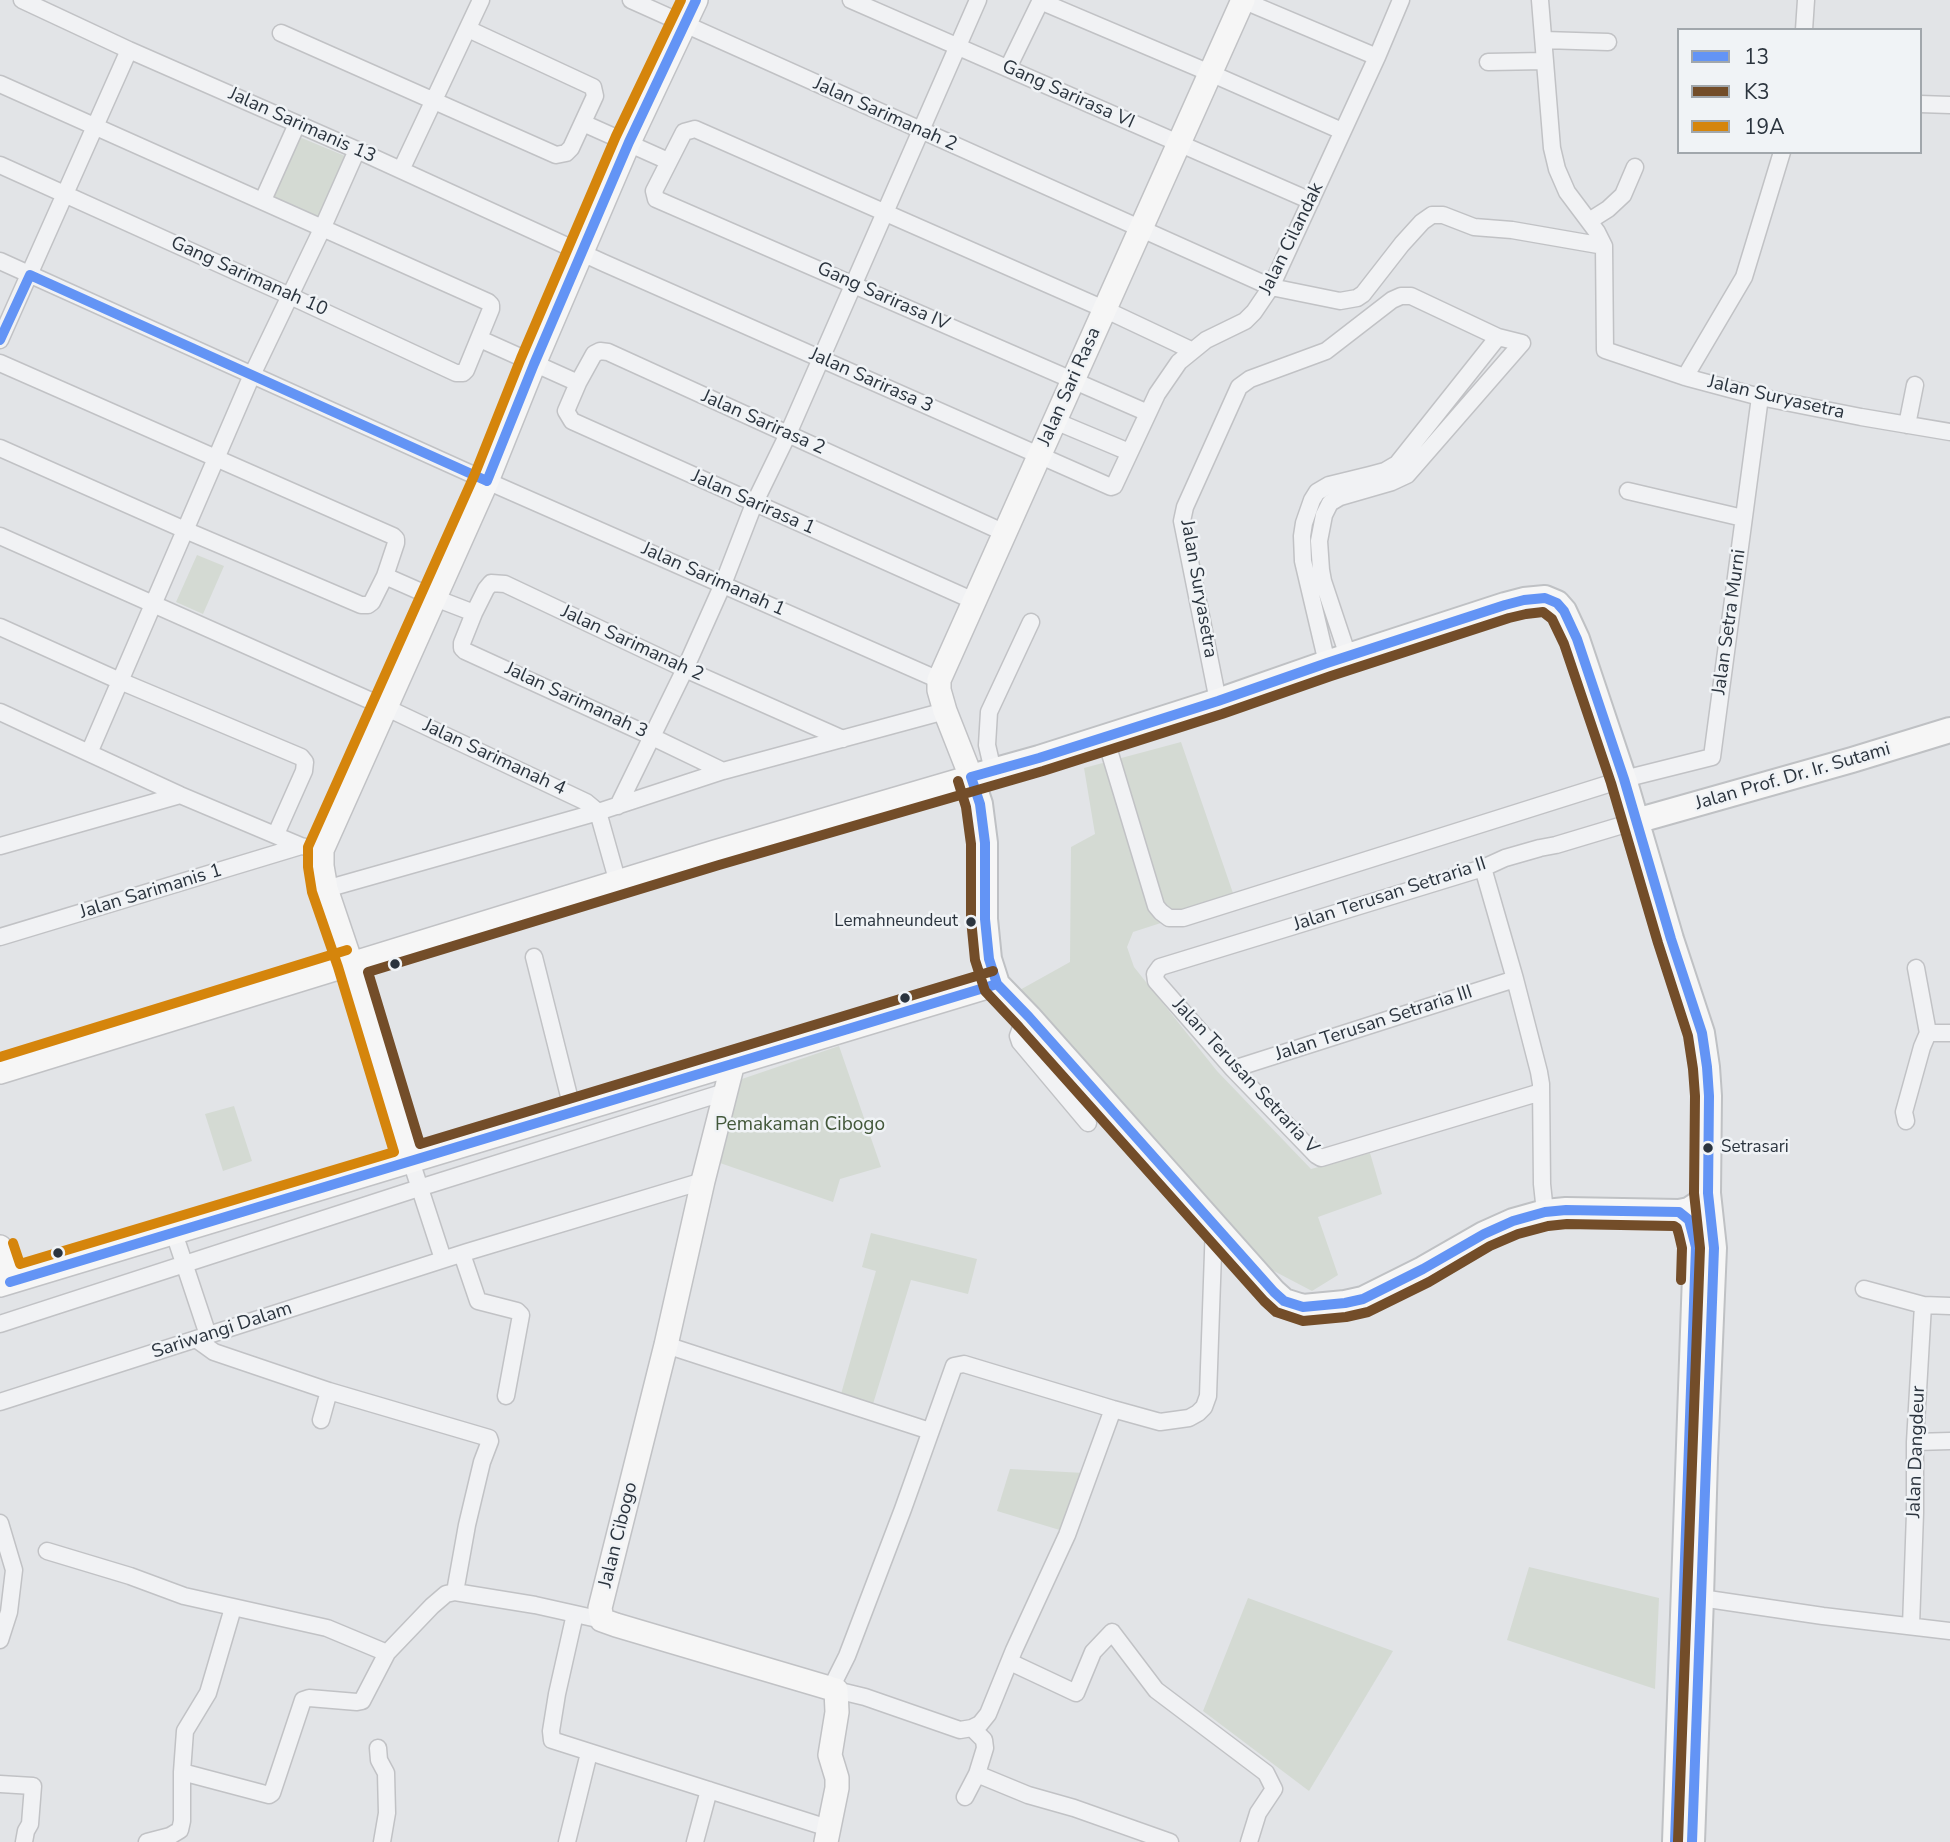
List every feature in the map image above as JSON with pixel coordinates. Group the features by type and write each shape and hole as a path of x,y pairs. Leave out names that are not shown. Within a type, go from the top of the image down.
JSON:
{"main road":[{"path":"1692,1842 1702,1598 1704,1458 1714,1248 1708,1193 1709,1096 1702,1033 1624,779 1577,639 1564,611 1557,603 1545,598 1524,600 1218,701 982,774 980,804 985,843 985,919 989,959 998,984 1284,1301 1303,1307 1363,1299 1484,1234 1545,1212 1679,1212 1689,1210 1708,1193"},
{"name":"Jalan Prof. Dr. Ir. Sutami","path":"1636,821 1950,730"},
{"path":"1675,1842 1696,1248 1689,1220 1679,1212"}],"street":[{"name":"Jalan Sarimanis 13","path":"22,0 581,253"},
{"path":"401,170 481,0"},
{"name":"Jalan Sarimanah 2","path":"631,0 1271,287 1339,301 1357,298 1408,237 1432,215 1443,215 1474,227 1512,230 1604,246"},
{"path":"312,848 387,708 487,481 629,142 696,0"},
{"name":"Gang Sarirasa VI","path":"851,0 1311,201"},
{"path":"618,806 723,584 754,504 788,434 978,0"},
{"path":"1242,0 1377,57"},
{"name":"Jalan Sari Rasa","path":"939,680 1242,0"},
{"name":"Jalan Cilandak","path":"1132,445 1168,376 1179,362 1191,350 1218,333 1245,321 1271,287 1401,0"},
{"path":"1540,0 1552,148 1557,169 1567,192 1604,246"},
{"path":"1804,28 1806,0"},
{"path":"1008,68 1040,1 1342,131"},
{"path":"281,33 556,155 566,153 595,96 593,87 468,29"},
{"path":"1544,40 1608,42"},
{"path":"0,340 128,50"},
{"path":"1488,62 1545,61"},
{"path":"0,84 264,200 322,229"},
{"path":"1922,104 1950,105"},
{"path":"583,123 668,160 684,132 695,129 1191,350"},
{"path":"264,200 297,124"},
{"path":"89,752 252,376 357,150"},
{"path":"1685,377 1744,277 1781,154"},
{"name":"Gang Sarirasa IV","path":"668,160 654,191 656,199 1148,413"},
{"name":"Gang Sarimanah 10","path":"0,165 456,373 463,373 480,339 491,310 490,303 322,229"},
{"path":"1589,221 1623,195 1635,167"},
{"name":"Jalan Suryasetra","path":"1604,246 1605,350 1685,377 1760,397 1950,432"},
{"name":"Jalan Sarirasa 3","path":"581,253 1112,487 1132,445"},
{"name":"Jalan Sarimanah 1","path":"0,261 487,481 939,680"},
{"name":"Jalan Suryasetra","path":"1218,701 1182,521 1185,507 1239,387 1250,379 1326,351 1392,300 1411,296 1498,337 1522,343 1407,475 1340,497 1331,503 1324,515 1320,541 1321,570 1337,660"},
{"path":"1337,660 1303,561 1302,536 1312,500 1317,492 1329,485 1385,471 1397,464 1498,337"},
{"path":"480,339 578,383"},
{"name":"Jalan Sarirasa 2","path":"578,383 594,354 600,351 608,352 1005,533"},
{"path":"0,363 395,537 396,543 385,576 372,602 361,605 0,448"},
{"name":"Jalan Sarirasa 1","path":"578,383 566,411 572,421 974,601"},
{"path":"1907,425 1915,385"},
{"name":"Jalan Setra Murni","path":"1624,779 1712,757 1760,397"},
{"path":"1055,421 1132,445"},
{"path":"1628,491 1744,518"},
{"name":"Jalan Sarimanah 4","path":"0,536 387,708 586,802 598,812"},
{"path":"385,576 474,613"},
{"name":"Jalan Sarimanah 2","path":"474,613 491,583 505,584 685,669 843,739"},
{"name":"Jalan Sarimanah 3","path":"474,613 462,643 465,650 723,771"},
{"path":"982,774 989,712 1031,622"},
{"path":"0,627 301,757 305,762 304,771 276,834"},
{"path":"939,680 945,711 982,774"},
{"path":"326,889 598,812 723,771 945,711"},
{"path":"0,712 180,795 312,848 323,866 326,889 443,1259"},
{"path":"1105,737 1156,906 1169,918 1183,918 1624,779"},
{"path":"0,1072 715,852 982,774"},
{"path":"0,846 180,795"},
{"path":"598,812 618,883"},
{"path":"1545,1212 1539,1072 1516,979 1483,868 1507,865 1542,854 1556,845 1636,821"},
{"name":"Jalan Sarimanis 1","path":"0,937 312,848"},
{"name":"Jalan Terusan Setraria II","path":"1156,981 1154,974 1160,967 1483,868"},
{"path":"534,957 573,1112"},
{"path":"1906,1121 1904,1112 1928,1033 1916,968"},
{"name":"Jalan Terusan Setraria III","path":"1233,1069 1516,979"},
{"name":"Jalan Terusan Setraria V","path":"1156,981 1233,1069 1321,1158 1541,1092"},
{"path":"0,1247 5,1284 998,984"},
{"path":"1029,1017 1017,1036 1020,1042 1088,1123"},
{"path":"1928,1033 1950,1032"},
{"name":"Jalan Cibogo","path":"602,1620 600,1608 733,1063"},
{"path":"0,1324 725,1092"},
{"name":"Sariwangi Dalam","path":"0,1402 443,1259 703,1181"},
{"path":"575,1614 557,1694 552,1740 709,1790 827,1835 837,1788 830,1755 837,1712 834,1689 903,1509 951,1370 956,1364 964,1364 1160,1422 1189,1418 1204,1407 1208,1396 1214,1224"},
{"path":"174,1233 202,1337 214,1352 329,1391 489,1438 467,1525 455,1592"},
{"path":"462,1254 478,1301 517,1311 521,1315 506,1396"},
{"path":"1864,1289 1923,1305 1950,1306"},
{"name":"Jalan Dangdeur","path":"1911,1626 1915,1442 1923,1305"},
{"path":"666,1345 930,1430"},
{"path":"321,1420 329,1391"},
{"path":"182,1772 269,1795 272,1793 303,1700 309,1698 362,1701 387,1653 432,1605 446,1594 455,1592 535,1605 602,1620 865,1697 960,1730 972,1728 980,1724 988,1714 1067,1535 1113,1409"},
{"path":"1915,1442 1950,1441"},
{"path":"0,1523 9,1612 0,1640"},
{"path":"47,1551 130,1576 184,1596 327,1628 387,1653"},
{"path":"1702,1598 1950,1631"},
{"path":"147,1842 170,1836 180,1829 185,1731 208,1693 233,1608"},
{"path":"1010,1662 1076,1693 1093,1652 1112,1632 1156,1690 1266,1773 1274,1789 1258,1813 1249,1842"},
{"path":"965,1797 977,1774 985,1748 984,1740 972,1728"},
{"path":"378,1748 379,1760 386,1773 387,1812 382,1842"},
{"path":"567,1842 589,1753"},
{"path":"977,1774 1028,1795 1074,1808 1170,1842"},
{"path":"0,1784 33,1786 30,1824 24,1842"},
{"path":"695,1842 709,1790"}],"green space":[{"path":"297,136 345,156 318,219 271,199"},
{"path":"197,555 224,566 203,614 176,602"},
{"path":"1181,742 1235,899 1133,932 1127,947 1134,967 1217,1071 1311,1169 1370,1153 1382,1194 1318,1217 1338,1275 1312,1291 1270,1269 1018,991 1070,962 1071,847 1095,834 1084,768"},
{"name":"Pemakaman Cibogo","path":"839,1046 881,1167 840,1179 833,1202 720,1163 739,1080"},
{"path":"234,1106 252,1161 223,1171 205,1114"},
{"path":"871,1233 977,1259 968,1294 911,1280 873,1404 841,1394 876,1271 862,1267"},
{"path":"1010,1469 1084,1473 1063,1531 997,1511"},
{"path":"1529,1567 1659,1598 1655,1689 1507,1640"},
{"path":"1248,1598 1393,1651 1309,1791 1203,1711"}],"transit line":[{"name":"19A","path":"13,1243 20,1264 394,1152 338,967 312,892 308,847 474,476 521,358 616,136 681,0"},
{"name":"13","path":"487,481 629,142 696,0"},
{"name":"13","path":"30,275 487,481"},
{"name":"13","path":"0,340 30,275"},
{"name":"13","path":"1675,1842 1696,1247 1689,1220 1679,1212 1545,1212 1513,1221 1484,1234 1363,1299 1303,1307 1284,1301 997,984 989,959 985,919 985,843 980,804 971,777 1218,701 1505,605 1545,598 1557,603 1564,611 1577,639 1624,779 1702,1033 1707,1067 1708,1193 1714,1248 1692,1842"},
{"name":"K3","path":"993,971 420,1144 368,972 719,865 1043,771 1509,618 1543,612 1552,619 1564,644 1611,783 1688,1036 1693,1069 1694,1193 1700,1248 1678,1841"},
{"name":"K3","path":"958,781 966,807 971,844 971,919 975,960 985,991 1276,1312 1303,1321 1368,1312 1429,1282 1490,1246 1518,1234 1567,1224 1674,1226 1677,1228 1682,1248 1681,1280"},
{"name":"19A","path":"0,1057 347,950"},
{"name":"13","path":"10,1282 997,984"}],"place":[{"name":"Lemahneundeut","path":"971,922"},
{"name":"Setrasari","path":"1708,1148"}]}
